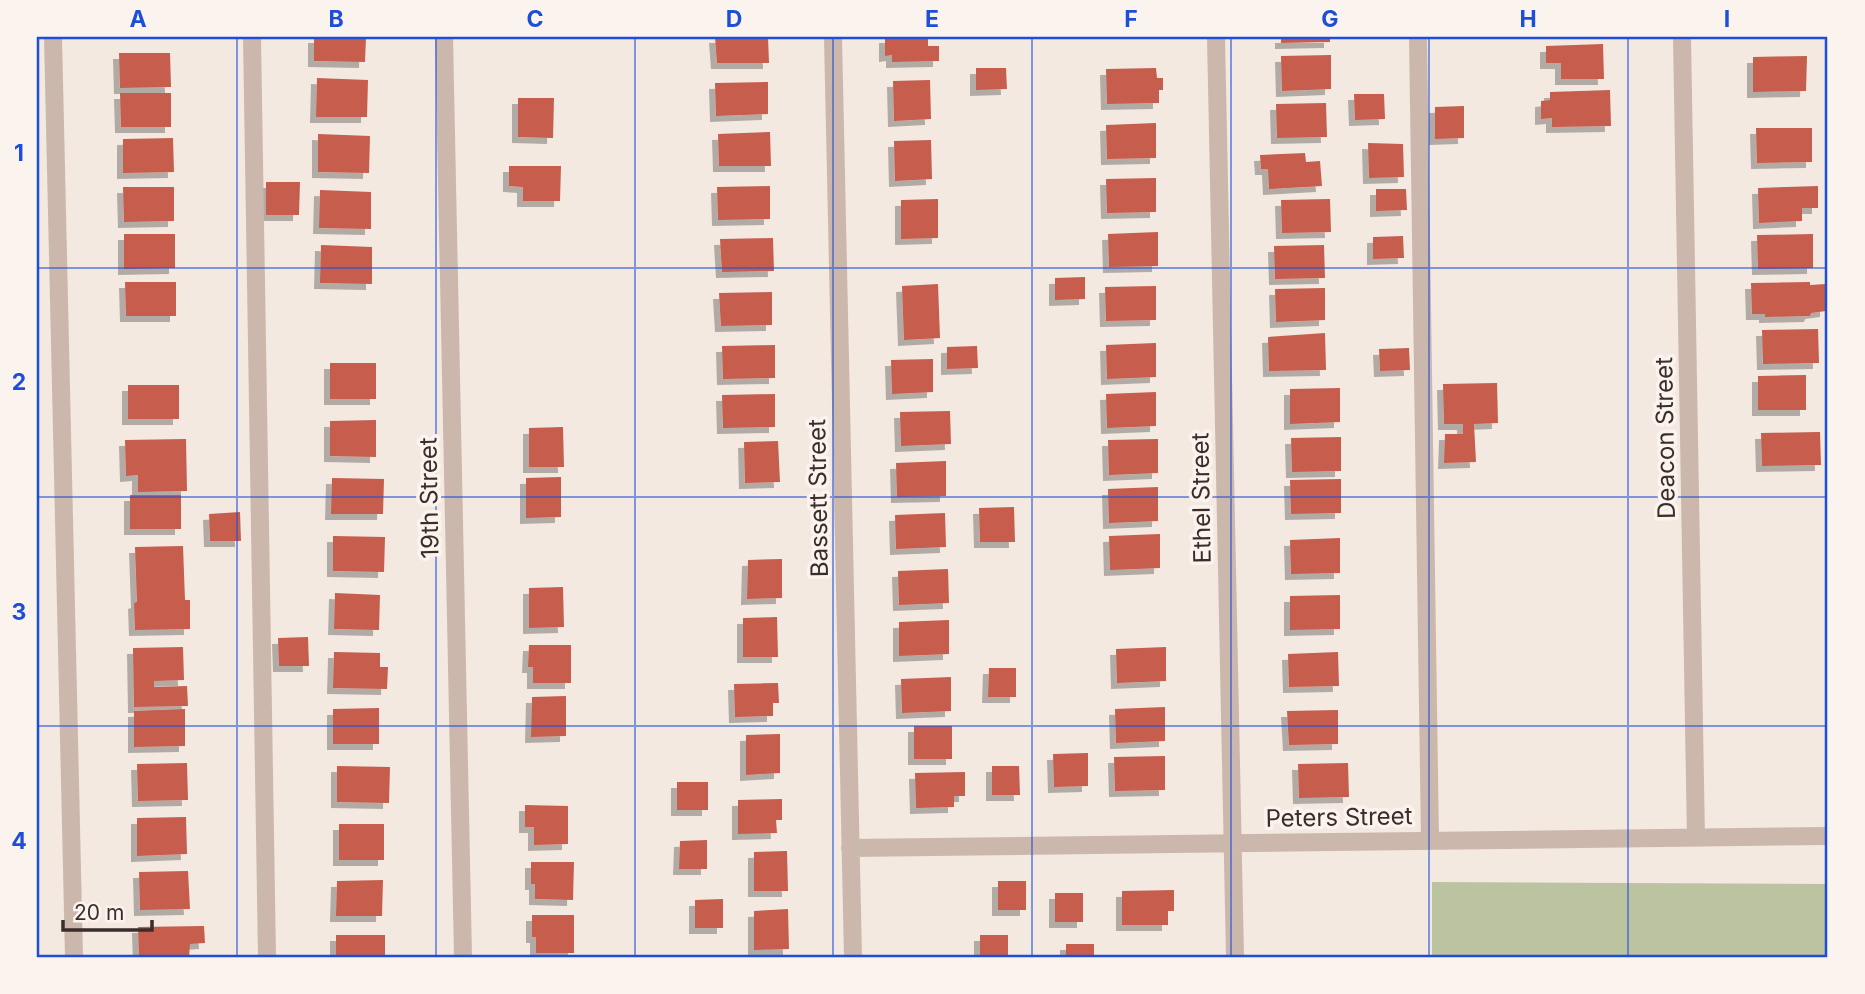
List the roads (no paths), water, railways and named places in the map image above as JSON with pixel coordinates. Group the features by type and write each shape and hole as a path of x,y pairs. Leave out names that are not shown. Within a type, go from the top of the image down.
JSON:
{"street":[{"path":"53,37 74,957"},
{"path":"252,37 267,957"},
{"name":"19th Street","path":"444,37 463,957"},
{"name":"Bassett Street","path":"833,37 853,957"},
{"name":"Ethel Street","path":"1216,37 1235,957"},
{"path":"1418,37 1430,840"},
{"name":"Deacon Street","path":"1682,37 1696,838"},
{"name":"Peters Street","path":"850,848 1828,836"}]}
